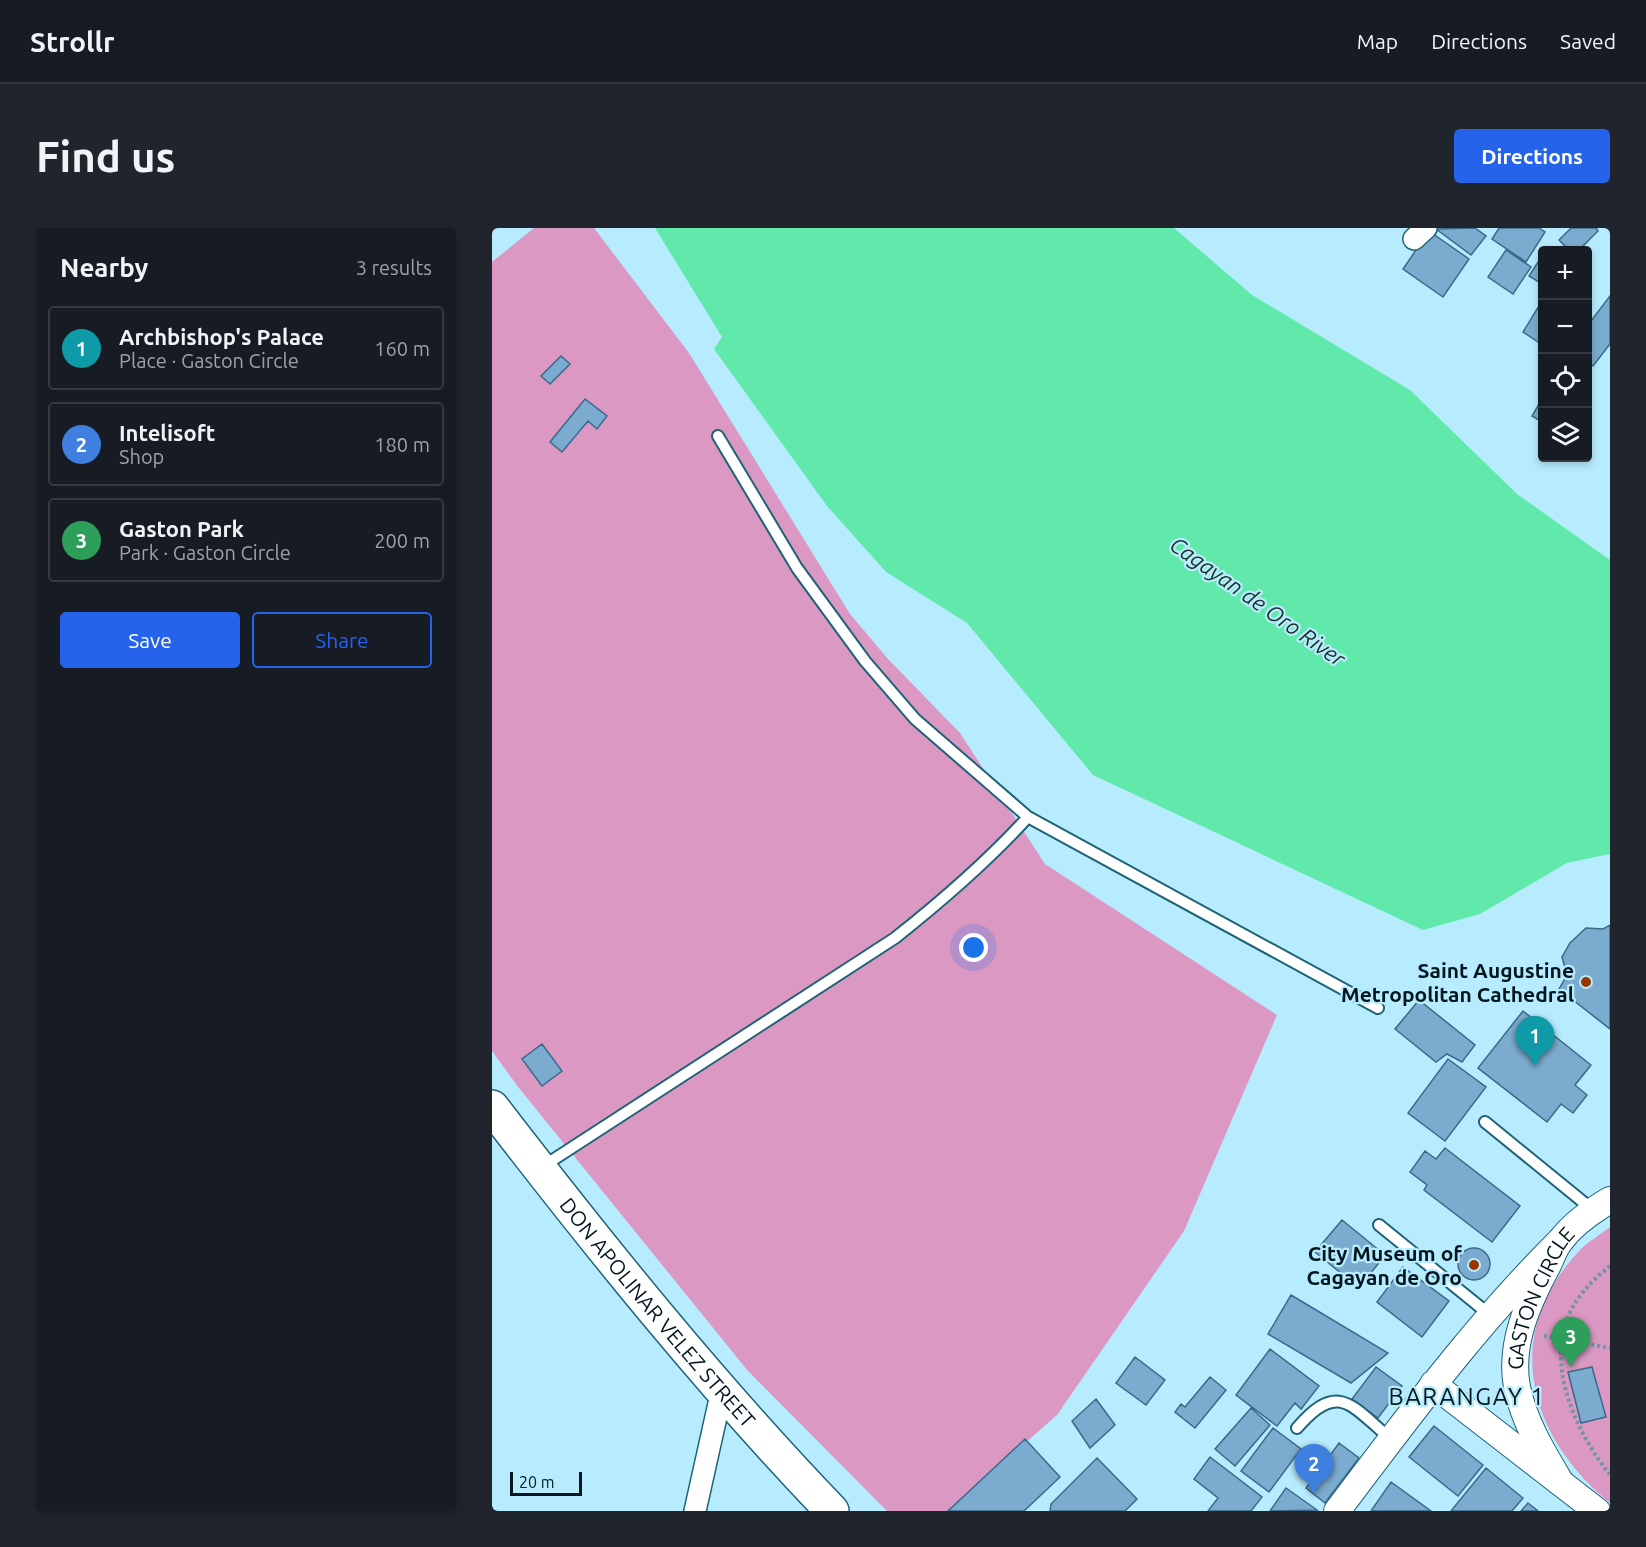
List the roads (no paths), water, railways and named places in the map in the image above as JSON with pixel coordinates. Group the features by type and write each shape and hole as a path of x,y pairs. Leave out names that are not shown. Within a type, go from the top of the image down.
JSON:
{"main road":[{"name":"DON APOLINAR VELEZ STREET","path":"492,1107 540,1169 722,1390 832,1511"}],"street":[{"name":"GASTON CIRCLE","path":"1561,1483 1539,1446 1523,1410 1517,1386 1517,1341 1533,1296 1561,1240 1601,1205"},
{"path":"1337,1511 1433,1384 1490,1315 1561,1240"},
{"path":"1433,1384 1597,1511"},
{"path":"695,1511 722,1390"}],"lane":[{"path":"718,436 797,568 865,661 915,719 1028,818 1378,1008"},
{"path":"540,1169 895,938 989,859 1028,818"},
{"path":"1485,1122 1601,1205"},
{"path":"1379,1225 1490,1315"},
{"path":"1297,1428 1318,1406 1338,1401 1348,1403 1391,1439"}],"water":[{"name":"Cagayan de Oro River","path":"655,228 1174,228 1252,295 1410,390 1517,494 1610,560 1610,854 1567,863 1480,914 1423,930 1093,775 967,623 886,572 827,506 714,349 722,337"}],"place":[{"name":"Saint Augustine Metropolitan Cathedral","path":"1586,982"},
{"name":"Archbishop's Palace","path":"1535,1066"},
{"name":"City Museum of Cagayan de Oro","path":"1474,1265"},
{"name":"Gaston Park","path":"1571,1367"},
{"name":"Intelisoft","path":"1314,1494"}],"district":[{"name":"BARANGAY 1","path":"1467,1396"}]}
